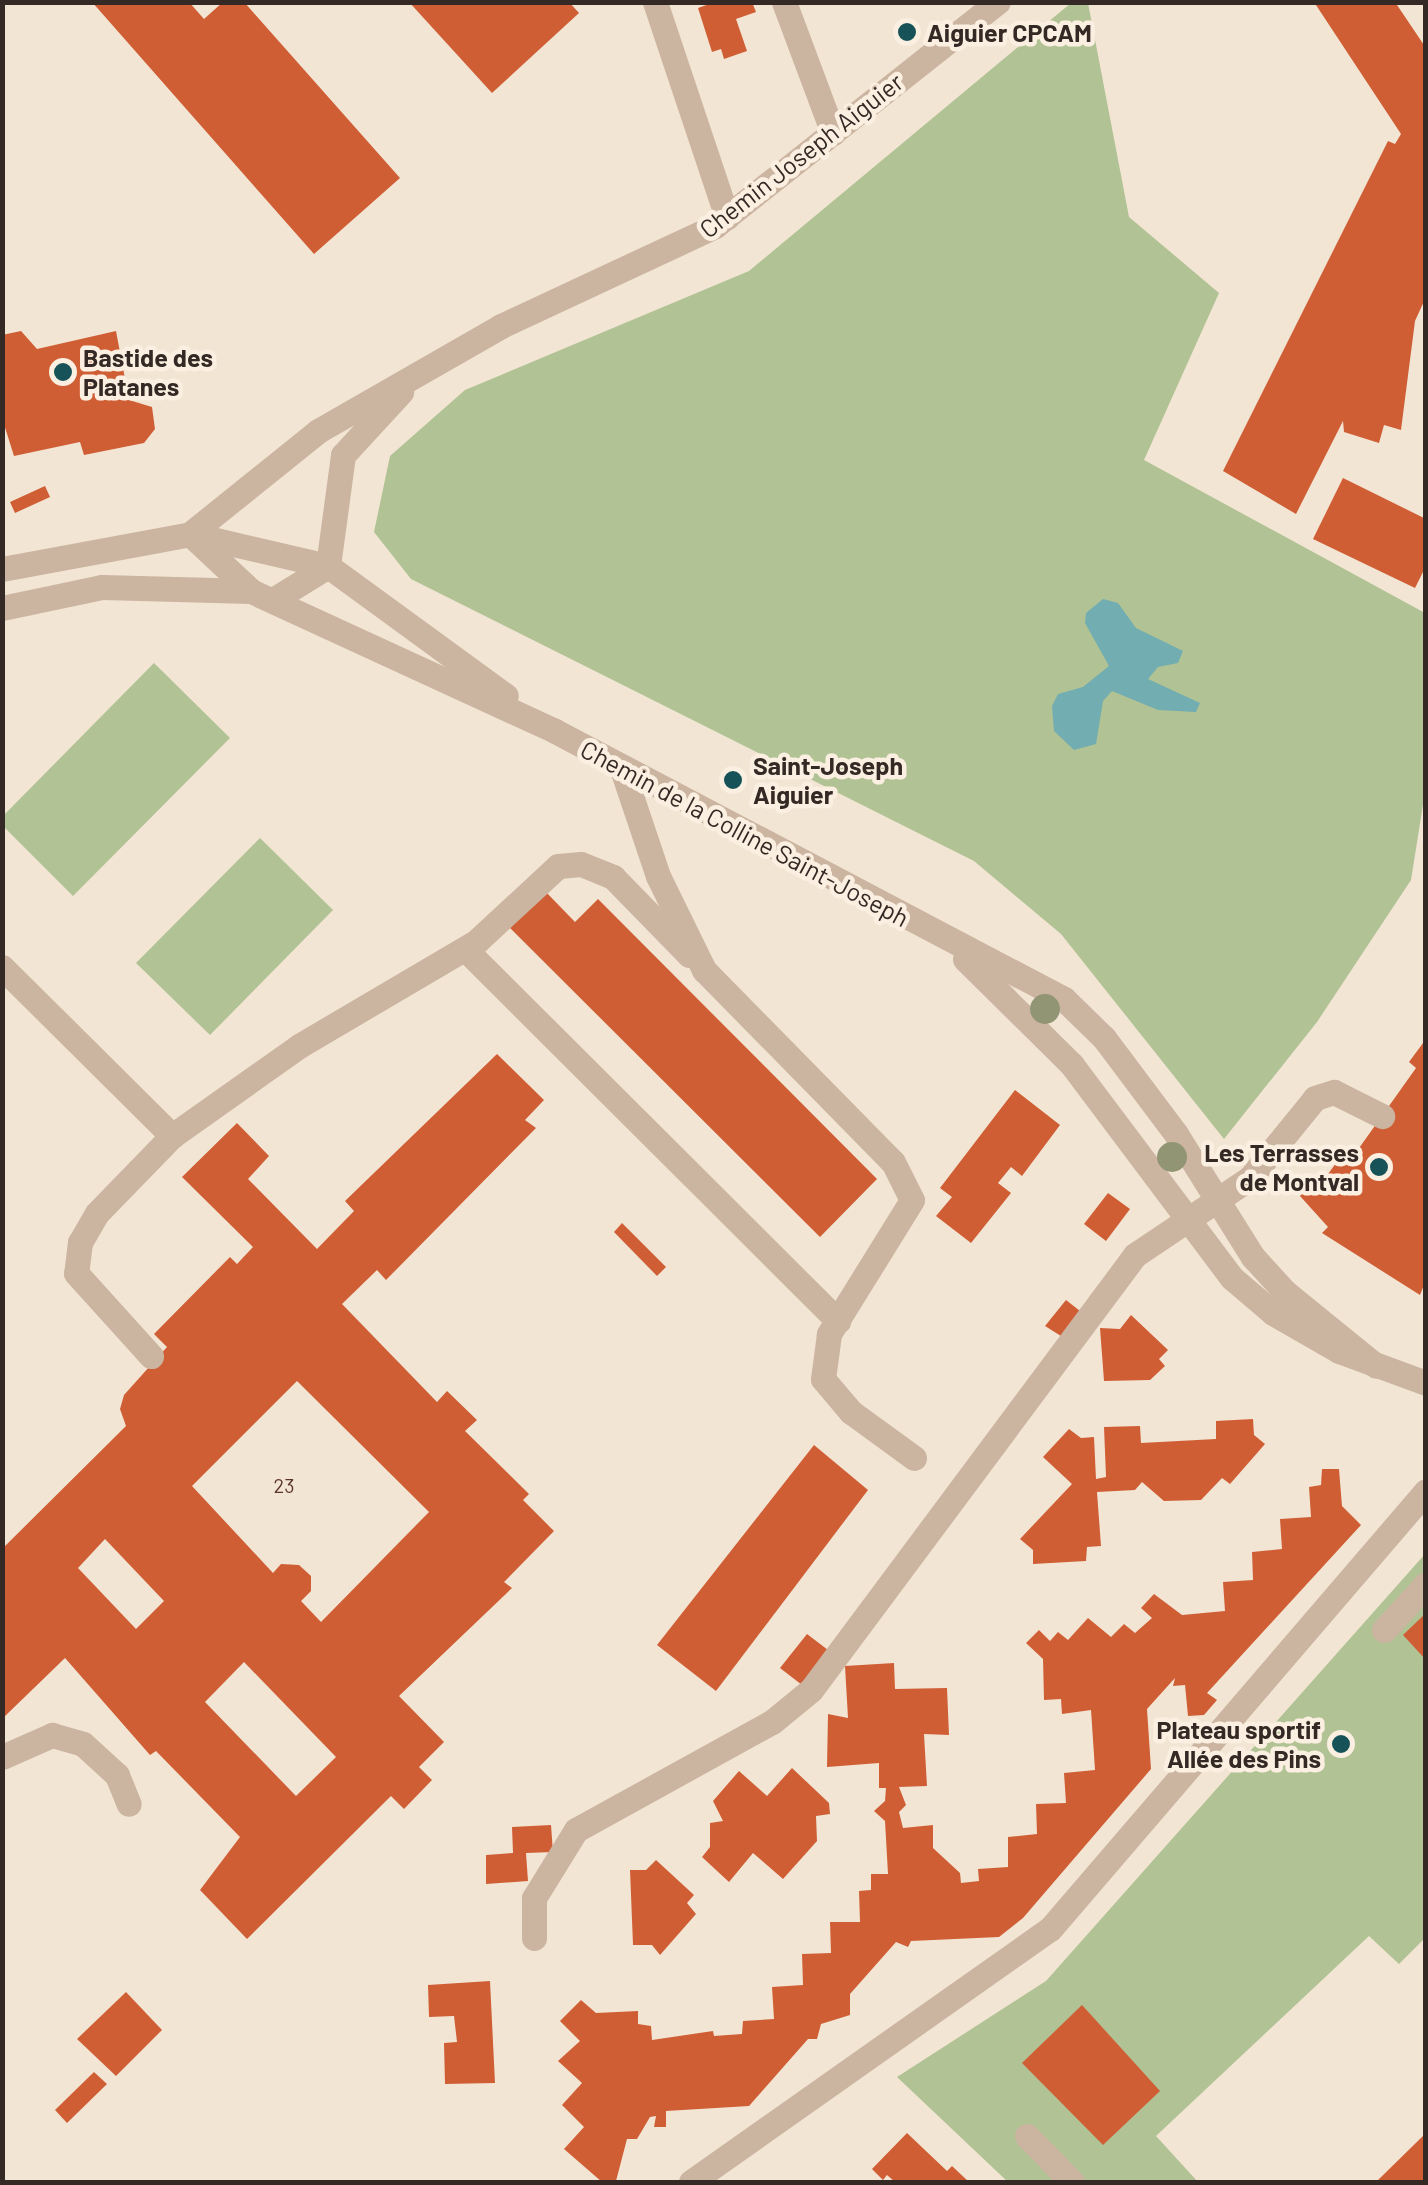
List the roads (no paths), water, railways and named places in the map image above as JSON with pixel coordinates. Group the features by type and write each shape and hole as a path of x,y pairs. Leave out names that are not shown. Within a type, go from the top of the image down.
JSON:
{"street":[{"path":"655,2 727,217"},
{"path":"784,2 832,133"},
{"name":"Chemin Joseph Aiguier","path":"190,534 318,431 429,364 676,249 727,217 998,2"},
{"name":"Chemin Joseph Aiguier","path":"328,566 331,506 342,455 429,364"},
{"path":"190,534 262,596 328,566"},
{"name":"Chemin de la Colline Saint-Joseph","path":"2,569 190,534 328,566 555,731"},
{"name":"Chemin de la Colline Saint-Joseph","path":"2,608 102,587 262,596 555,731 1064,999 1104,1038 1218,1199 1253,1257 1285,1292 1376,1366"},
{"path":"621,766 658,876 704,970"},
{"path":"151,1356 76,1272 80,1242 97,1212 172,1136 299,1046 465,949 558,866 581,864 612,877 893,1162 912,1200 829,1334 823,1379 850,1412 914,1458"},
{"name":"Chemin de la Colline Saint-Joseph","path":"936,934 1025,1012 1072,1065 1232,1278 1273,1313 1376,1366 1426,1383"},
{"path":"465,949 838,1322"},
{"path":"2,966 172,1136"},
{"path":"534,1938 534,1898 576,1830 772,1722 811,1690 1135,1255 1250,1178 1315,1098 1345,1095 1382,1116"},
{"path":"691,2182 1050,1929 1426,1491"},
{"path":"1384,1630 1426,1584"},
{"path":"2,1757 52,1735 83,1744 117,1776 130,1804"},
{"path":"1027,2136 1072,2182"}],"water":[{"path":"1103,599 1118,603 1136,628 1183,651 1178,663 1158,667 1148,679 1200,703 1196,712 1158,710 1112,691 1103,701 1096,744 1074,750 1054,731 1052,706 1058,694 1083,687 1109,666 1085,623 1086,613"}],"place":[{"name":"Aiguier CPCAM","path":"907,32"},
{"name":"Bastide des Platanes","path":"63,372"},
{"name":"Saint-Joseph Aiguier","path":"733,780"},
{"name":"Les Terrasses de Montval","path":"1379,1167"},
{"name":"Plateau sportif Allée des Pins","path":"1341,1744"}]}
